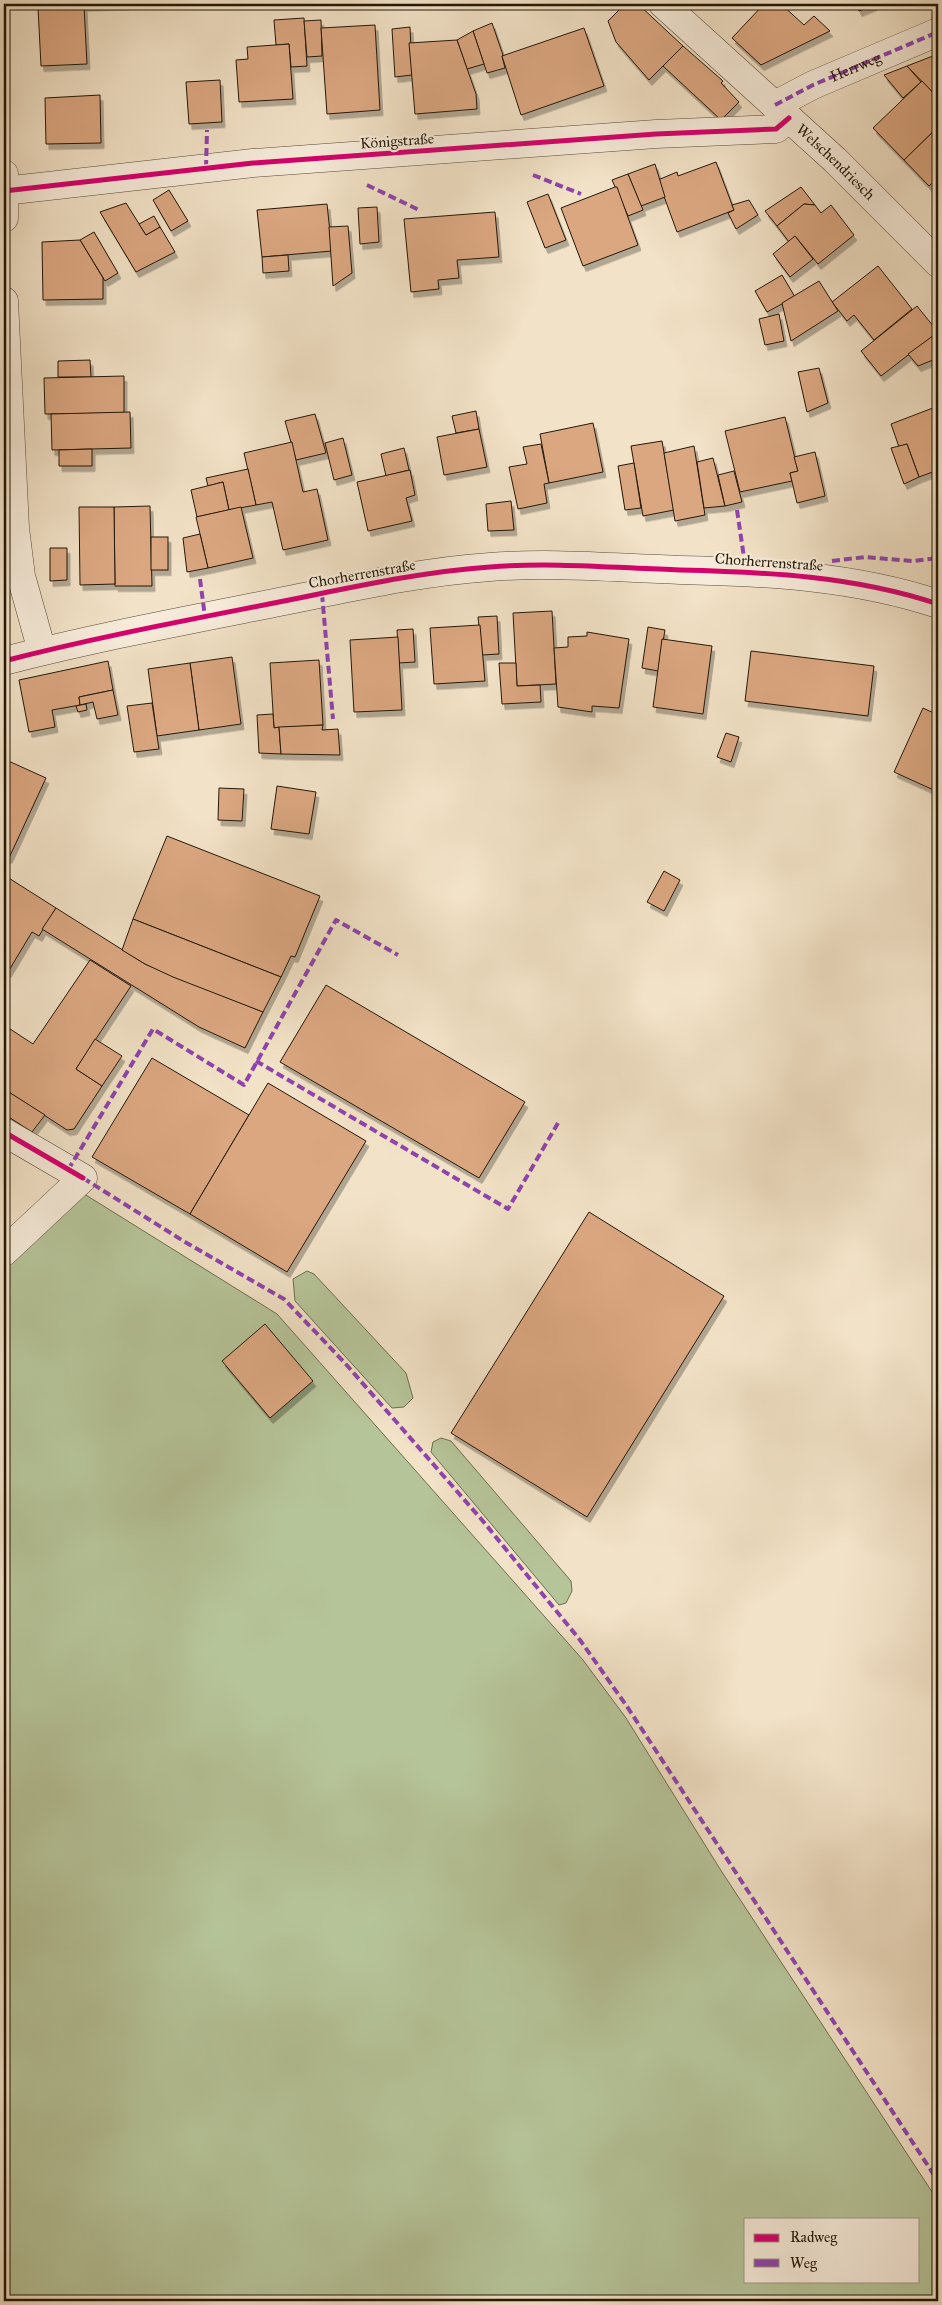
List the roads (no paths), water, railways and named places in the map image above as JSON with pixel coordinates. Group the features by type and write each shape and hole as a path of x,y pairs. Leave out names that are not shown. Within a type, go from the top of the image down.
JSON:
{"street":[{"name":"Welschendriesch","path":"664,4 875,198 938,263"},
{"name":"Herrweg","path":"782,112 813,85 938,32"},
{"name":"Königstraße","path":"4,185 253,163 656,134 776,129 782,112"},
{"path":"4,185 4,218"},
{"path":"4,301 15,528 21,576 42,651"},
{"name":"Chorherrenstraße","path":"4,661 42,651 380,582 488,567 552,565 763,571 819,576 915,596 938,604"},
{"path":"4,1132 83,1178 4,1252"}]}
